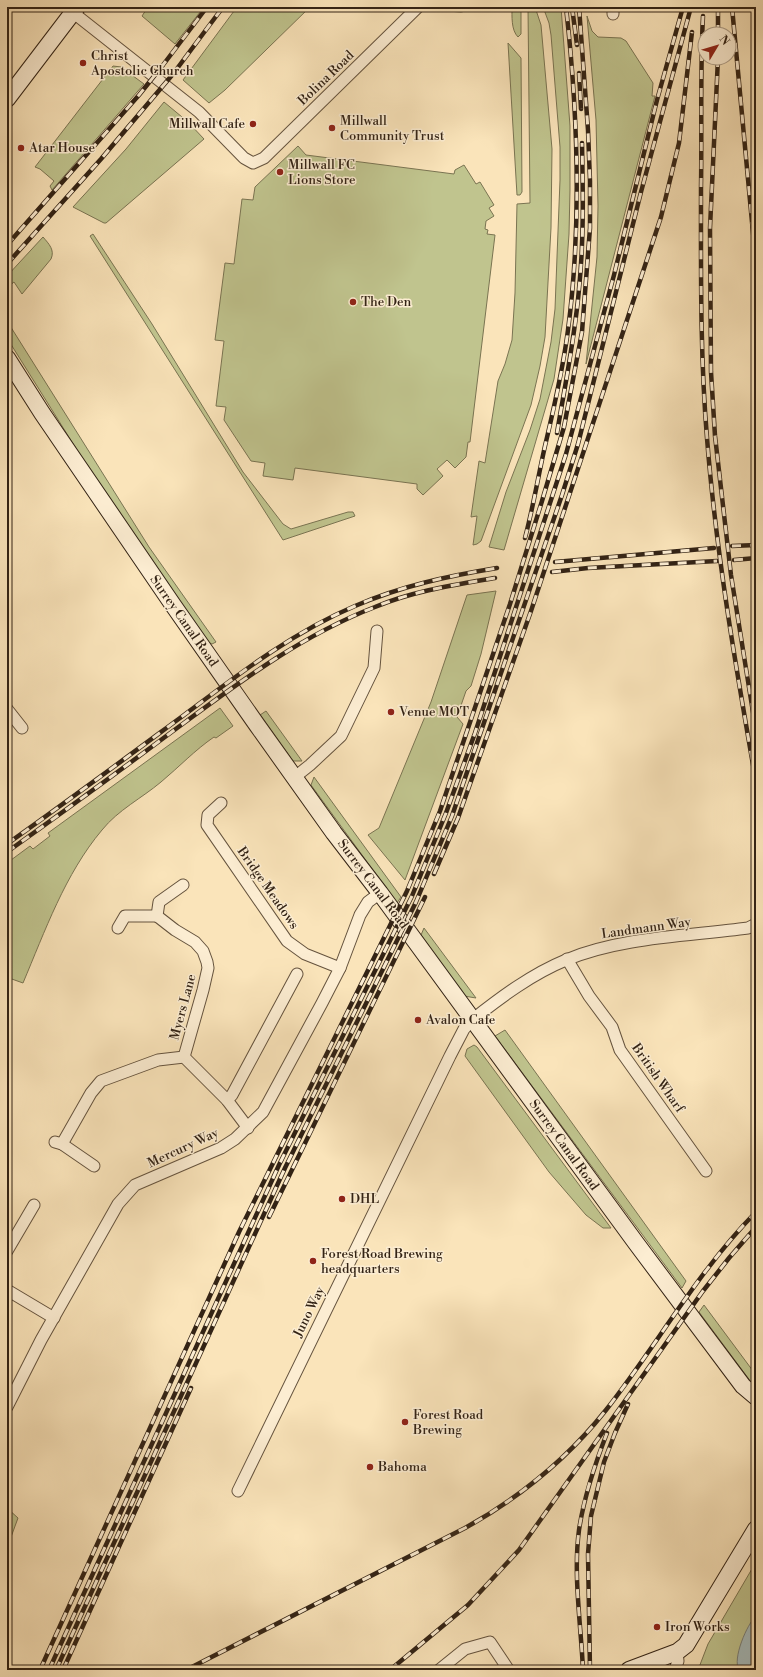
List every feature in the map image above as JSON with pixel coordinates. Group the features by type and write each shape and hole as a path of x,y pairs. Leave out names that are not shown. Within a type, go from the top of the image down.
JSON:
{"street":[{"name":"Bolina Road","path":"72,9 199,112 250,162 256,162 264,158 418,7"},
{"path":"7,99 72,9"},
{"name":"Surrey Canal Road","path":"7,358 42,413 173,605 334,833 380,893 472,1020 743,1386 756,1397"},
{"path":"294,777 310,765 341,736 374,668 377,631"},
{"path":"7,709 22,728"},
{"name":"Bridge Meadows","path":"221,803 208,814 207,825 287,941 304,954 340,968"},
{"path":"118,928 125,916 156,916 159,902 183,885"},
{"name":"Mercury Way","path":"7,1407 34,1352 118,1204 135,1185 221,1148 248,1128 263,1112 340,968 360,915 368,902 380,893"},
{"name":"Myers Lane","path":"156,916 195,942 203,951 207,962 208,968 203,990 184,1057"},
{"name":"Landmann Way","path":"472,1020 528,979 543,970 567,959 597,949 619,944 753,927"},
{"name":"British Wharf","path":"567,959 589,996 612,1027 620,1050 706,1171"},
{"path":"227,1100 232,1095 297,974"},
{"name":"Juno Way","path":"238,1491 450,1056 464,1029 472,1020"},
{"name":"Myers Lane","path":"184,1057 227,1100 248,1128"},
{"name":"Myers Lane","path":"94,1166 58,1143 90,1093 101,1081 158,1060 184,1057"},
{"path":"7,1251 34,1204"},
{"path":"7,1290 54,1318"},
{"path":"629,1670 677,1652 690,1638 756,1529"},
{"path":"439,1670 465,1649 490,1642 508,1669"},
{"path":"674,1670 678,1661 677,1652"}],"green space":[{"path":"148,7 204,7 175,44 142,16"},
{"path":"237,7 310,7 225,90 209,103 183,80"},
{"path":"437,7 486,7 461,12 434,10"},
{"path":"512,7 521,7 521,34 518,37 513,27"},
{"path":"528,7 535,7 541,25 552,149 551,228 545,337 531,405 481,541 473,545 477,516 471,517 479,461 485,463 498,381 512,340 515,293 517,204 530,203"},
{"path":"543,7 561,7 570,126 569,234 563,319 554,379 504,550 489,547 506,492 530,430 540,399 551,342 555,309 560,147 551,35 549,23"},
{"path":"587,16 592,31 598,37 621,38 626,41 653,83 652,96 655,96 586,364 597,257 598,206 596,120"},
{"path":"508,43 521,58 522,192 520,195 517,195"},
{"path":"113,66 121,67 144,84 52,190 50,186 54,181 40,169 35,167"},
{"path":"164,102 188,122 204,139 106,223 73,207 126,149"},
{"name":"The Den","path":"298,146 306,155 454,174 455,170 464,165 476,184 480,182 494,205 489,208 494,216 486,221 485,229 488,230 487,234 495,235 470,442 468,442 466,457 455,468 447,460 437,469 443,476 423,495 417,489 417,484 295,468 293,480 263,476 265,463 251,461 224,420 226,407 216,406 224,341 215,340 225,263 234,264 242,199 253,200 255,187"},
{"path":"93,234 152,324 243,472 283,524 291,529 348,512 353,512 355,516 283,540 90,236"},
{"path":"43,237 52,250 51,259 22,294 14,282 9,286 7,284 7,276"},
{"path":"7,321 149,547 216,642 212,644 206,641 87,466 7,338"},
{"path":"496,591 481,654 471,686 466,691 457,717 463,724 405,880 368,835 379,828 431,702 467,595"},
{"path":"220,708 233,726 200,747 154,788 115,816 108,823 77,865 48,923 23,983 9,978 7,982 7,863 30,846 33,849 50,836 48,833"},
{"path":"266,711 302,761 293,761 260,715"},
{"path":"314,777 401,897 397,903 311,785"},
{"path":"424,928 476,998 464,996 421,935"},
{"path":"505,1030 686,1281 682,1288 495,1036"},
{"path":"474,1045 477,1047 611,1228 603,1228 586,1215 549,1172 465,1056 467,1049"},
{"path":"704,1305 753,1371 756,1377 756,1386 754,1386 699,1312"},
{"path":"7,1508 18,1518 7,1548"},
{"path":"756,1562 756,1670 698,1670 708,1644"}],"shaded area":[{"path":"756,1616 756,1670 739,1670 737,1658 739,1650 752,1620"}],"railway":[{"path":"7,245 139,95 207,7"},
{"path":"7,264 101,159 173,74 223,7"},
{"path":"525,538 561,374 568,330 572,290 577,209 577,168 576,128 566,7"},
{"path":"572,7 577,45"},
{"path":"40,1670 239,1232 407,891 440,811 510,604 564,427 582,332 590,228 590,181 588,130 579,7"},
{"path":"49,1670 279,1165 412,896 446,813 475,733 566,454 614,275 657,100 683,7"},
{"path":"56,1670 285,1168 416,902 452,816 562,495 578,444 641,192 691,7"},
{"path":"718,7 718,26"},
{"path":"732,7 756,265"},
{"path":"754,7 756,88"},
{"path":"703,16 701,80 701,281 702,344 707,438 721,567 756,782"},
{"path":"434,874 458,818 531,611 661,217 679,143 692,32"},
{"path":"718,66 710,228 711,372 715,436 731,575 756,731"},
{"path":"579,73 581,109"},
{"path":"557,433 572,343 581,271 583,216 582,143"},
{"path":"732,546 756,545"},
{"path":"555,562 714,548"},
{"path":"734,560 756,558"},
{"path":"552,572 588,568 717,561"},
{"path":"7,844 243,672 286,642 308,629 355,606 407,587 461,574 497,568"},
{"path":"7,852 245,679 270,662 321,632 389,601 434,589 495,578"},
{"path":"269,1217 425,897"},
{"path":"186,1670 465,1528 504,1504 542,1476 576,1444 606,1410 696,1283 756,1212"},
{"path":"390,1670 468,1605 519,1550 703,1291 756,1227"},
{"path":"63,1670 191,1388"},
{"path":"590,1670 588,1554 591,1516 604,1462 628,1404"},
{"path":"583,1670 577,1582 577,1547 579,1530 590,1480 607,1433"}],"place":[{"name":"Christ Apostolic Church","path":"83,63"},
{"name":"Millwall Cafe","path":"253,124"},
{"name":"Millwall Community Trust","path":"332,128"},
{"name":"Atar House","path":"21,148"},
{"name":"Millwall FC Lions Store","path":"280,172"},
{"name":"The Den","path":"353,302"},
{"name":"Venue MOT","path":"391,712"},
{"name":"Avalon Cafe","path":"418,1020"},
{"name":"DHL","path":"342,1199"},
{"name":"Forest Road Brewing headquarters","path":"313,1261"},
{"name":"Forest Road Brewing","path":"405,1422"},
{"name":"Bahoma","path":"370,1467"},
{"name":"Iron Works","path":"657,1627"}]}
